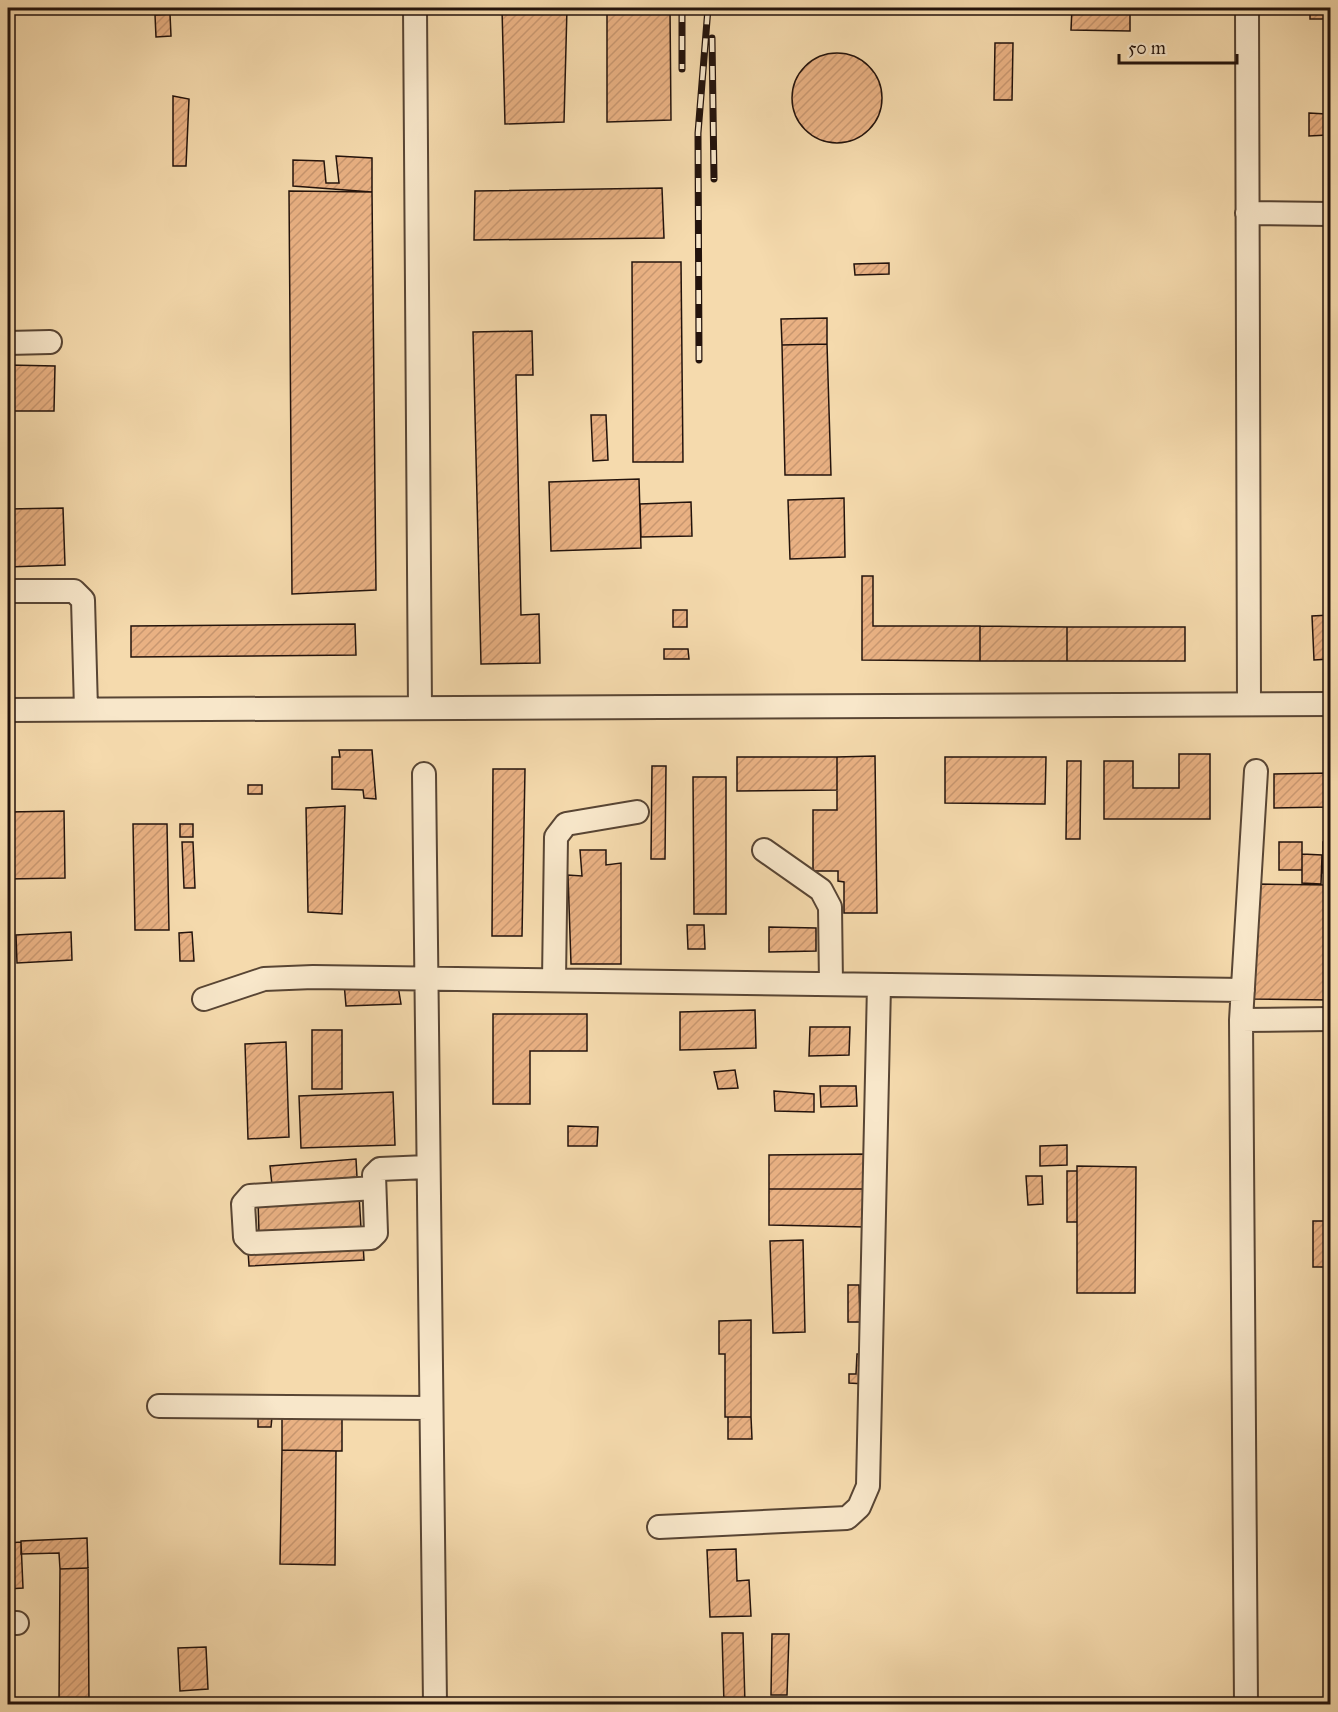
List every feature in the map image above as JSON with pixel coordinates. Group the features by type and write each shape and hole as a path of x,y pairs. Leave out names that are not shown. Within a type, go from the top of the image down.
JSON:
{"street":[{"path":"415,8 420,708"},
{"path":"1246,8 1249,704"},
{"path":"1247,213 1330,214"},
{"path":"8,343 50,342"},
{"path":"8,591 74,591 83,600 86,710"},
{"path":"8,710 1330,704"},
{"path":"1245,1704 1241,1020 1256,771"},
{"path":"424,774 424,978 435,1704"},
{"path":"555,980 555,837 566,825 637,812"},
{"path":"764,850 821,890 827,897 830,907 831,984"},
{"path":"204,999 264,979 424,978 1243,990"},
{"path":"659,1527 847,1518 859,1507 868,1486 879,985"},
{"path":"1241,1020 1330,1019"},
{"path":"374,1188 250,1196 243,1204 245,1237 251,1244 371,1238 376,1233 374,1175 380,1169 427,1167"},
{"path":"159,1406 430,1408"}],"building":[{"path":"567,8 564,122 505,124 502,9"},
{"path":"607,8 670,8 671,120 607,122"},
{"path":"1072,8 1130,8 1130,31 1071,30"},
{"path":"1310,8 1330,8 1330,19 1310,19"},
{"path":"170,14 171,36 156,37 155,15"},
{"path":"1325,28 1330,28 1330,65 1326,65"},
{"path":"995,43 1013,43 1012,100 994,100"},
{"path":"837,53 854,56 869,66 879,81 882,98 879,115 869,130 854,140 837,143 820,140 805,130 795,115 792,98 795,81 805,66 820,56"},
{"path":"173,96 189,99 186,166 173,166"},
{"path":"1309,113 1326,114 1327,135 1309,136"},
{"path":"336,156 372,158 372,192 293,186 293,160 324,161 326,183 339,183"},
{"path":"662,188 664,238 474,240 475,191"},
{"path":"289,191 372,192 376,590 292,594"},
{"path":"632,262 681,262 683,462 633,462"},
{"path":"889,263 889,274 855,275 854,264"},
{"path":"8,270 13,270 12,286 8,286"},
{"path":"827,318 827,344 782,345 781,319"},
{"path":"532,331 533,375 516,375 521,615 539,614 540,663 481,664 473,332"},
{"path":"827,344 831,475 785,475 782,345"},
{"path":"8,365 55,366 54,411 8,411"},
{"path":"591,415 606,415 608,460 593,461"},
{"path":"639,479 641,548 551,551 549,482"},
{"path":"844,498 845,557 790,559 788,500"},
{"path":"691,502 692,536 641,537 640,504"},
{"path":"63,508 65,565 8,567 8,509"},
{"path":"862,576 873,576 873,626 980,626 980,661 862,660"},
{"path":"673,610 687,610 687,627 673,627"},
{"path":"1330,615 1330,659 1314,660 1312,616"},
{"path":"355,624 356,655 131,657 131,626"},
{"path":"980,626 1067,627 1067,661 980,661"},
{"path":"1067,627 1185,627 1185,661 1067,661"},
{"path":"664,649 688,649 689,659 664,659"},
{"path":"339,750 372,750 376,799 364,798 363,790 332,789 332,757 340,757"},
{"path":"1179,754 1210,754 1210,819 1104,819 1104,761 1133,761 1133,788 1179,788"},
{"path":"875,756 877,913 844,913 844,882 838,881 838,871 813,871 813,810 837,810 837,757"},
{"path":"737,757 837,757 837,790 737,791"},
{"path":"945,757 1046,757 1045,804 945,803"},
{"path":"1067,761 1081,761 1080,839 1066,839"},
{"path":"652,766 666,766 665,859 651,859"},
{"path":"493,769 525,769 522,936 492,936"},
{"path":"1330,773 1330,807 1274,808 1274,774"},
{"path":"693,777 726,777 726,914 694,914"},
{"path":"248,785 262,785 262,794 248,794"},
{"path":"345,806 342,914 308,912 306,808"},
{"path":"64,811 65,878 8,879 8,812"},
{"path":"133,824 167,824 169,930 135,930"},
{"path":"180,824 193,824 193,837 180,837"},
{"path":"182,842 193,842 195,888 184,888"},
{"path":"1279,842 1302,842 1302,870 1279,870"},
{"path":"1323,842 1330,842 1330,873 1323,873"},
{"path":"580,850 606,850 606,865 621,863 621,964 571,964 568,875 582,876"},
{"path":"1302,854 1322,855 1321,884 1302,883"},
{"path":"1256,884 1330,885 1330,1000 1253,999"},
{"path":"687,925 704,925 705,949 688,949"},
{"path":"769,927 816,928 816,951 769,952"},
{"path":"71,932 72,960 17,963 16,935"},
{"path":"192,932 194,961 180,961 179,933"},
{"path":"397,980 401,1004 346,1006 344,983"},
{"path":"755,1010 756,1048 680,1050 680,1012"},
{"path":"493,1014 587,1014 587,1051 530,1051 530,1104 493,1104"},
{"path":"810,1027 850,1027 849,1055 809,1056"},
{"path":"312,1030 342,1030 342,1089 312,1089"},
{"path":"286,1042 289,1137 248,1139 245,1044"},
{"path":"735,1070 738,1088 718,1089 714,1072"},
{"path":"820,1086 856,1086 857,1106 821,1107"},
{"path":"774,1091 814,1094 814,1112 775,1111"},
{"path":"393,1092 395,1145 301,1148 299,1096"},
{"path":"568,1126 598,1127 597,1146 568,1146"},
{"path":"1067,1145 1067,1165 1040,1166 1040,1146"},
{"path":"867,1154 868,1189 769,1189 769,1155"},
{"path":"356,1159 357,1177 272,1185 270,1166"},
{"path":"1077,1166 1136,1167 1135,1293 1077,1293"},
{"path":"1067,1171 1077,1171 1077,1222 1067,1222"},
{"path":"1026,1176 1042,1176 1043,1204 1028,1205"},
{"path":"769,1189 868,1189 866,1227 769,1225"},
{"path":"359,1195 361,1228 259,1233 258,1201"},
{"path":"1313,1221 1330,1221 1330,1267 1313,1267"},
{"path":"803,1240 805,1332 773,1333 770,1241"},
{"path":"363,1244 364,1260 249,1266 248,1250"},
{"path":"848,1285 859,1285 860,1322 848,1322"},
{"path":"751,1320 751,1417 725,1417 725,1354 719,1354 719,1321"},
{"path":"857,1354 866,1354 865,1384 849,1383 849,1374 856,1374"},
{"path":"282,1416 342,1417 342,1451 282,1450"},
{"path":"258,1417 272,1417 271,1427 258,1427"},
{"path":"728,1417 751,1417 752,1439 728,1439"},
{"path":"282,1450 336,1451 335,1565 280,1564"},
{"path":"87,1538 88,1568 60,1569 59,1553 21,1554 21,1541"},
{"path":"21,1542 23,1588 8,1589 8,1543"},
{"path":"736,1549 737,1581 749,1580 751,1616 710,1617 707,1550"},
{"path":"88,1568 89,1704 59,1704 60,1569"},
{"path":"722,1633 743,1633 745,1704 724,1704"},
{"path":"772,1634 789,1634 787,1695 771,1695"},
{"path":"206,1647 208,1689 180,1691 178,1648"}],"railway":[{"path":"682,8 682,69"},
{"path":"699,360 698,133 708,8"},
{"path":"712,38 714,179"}]}
